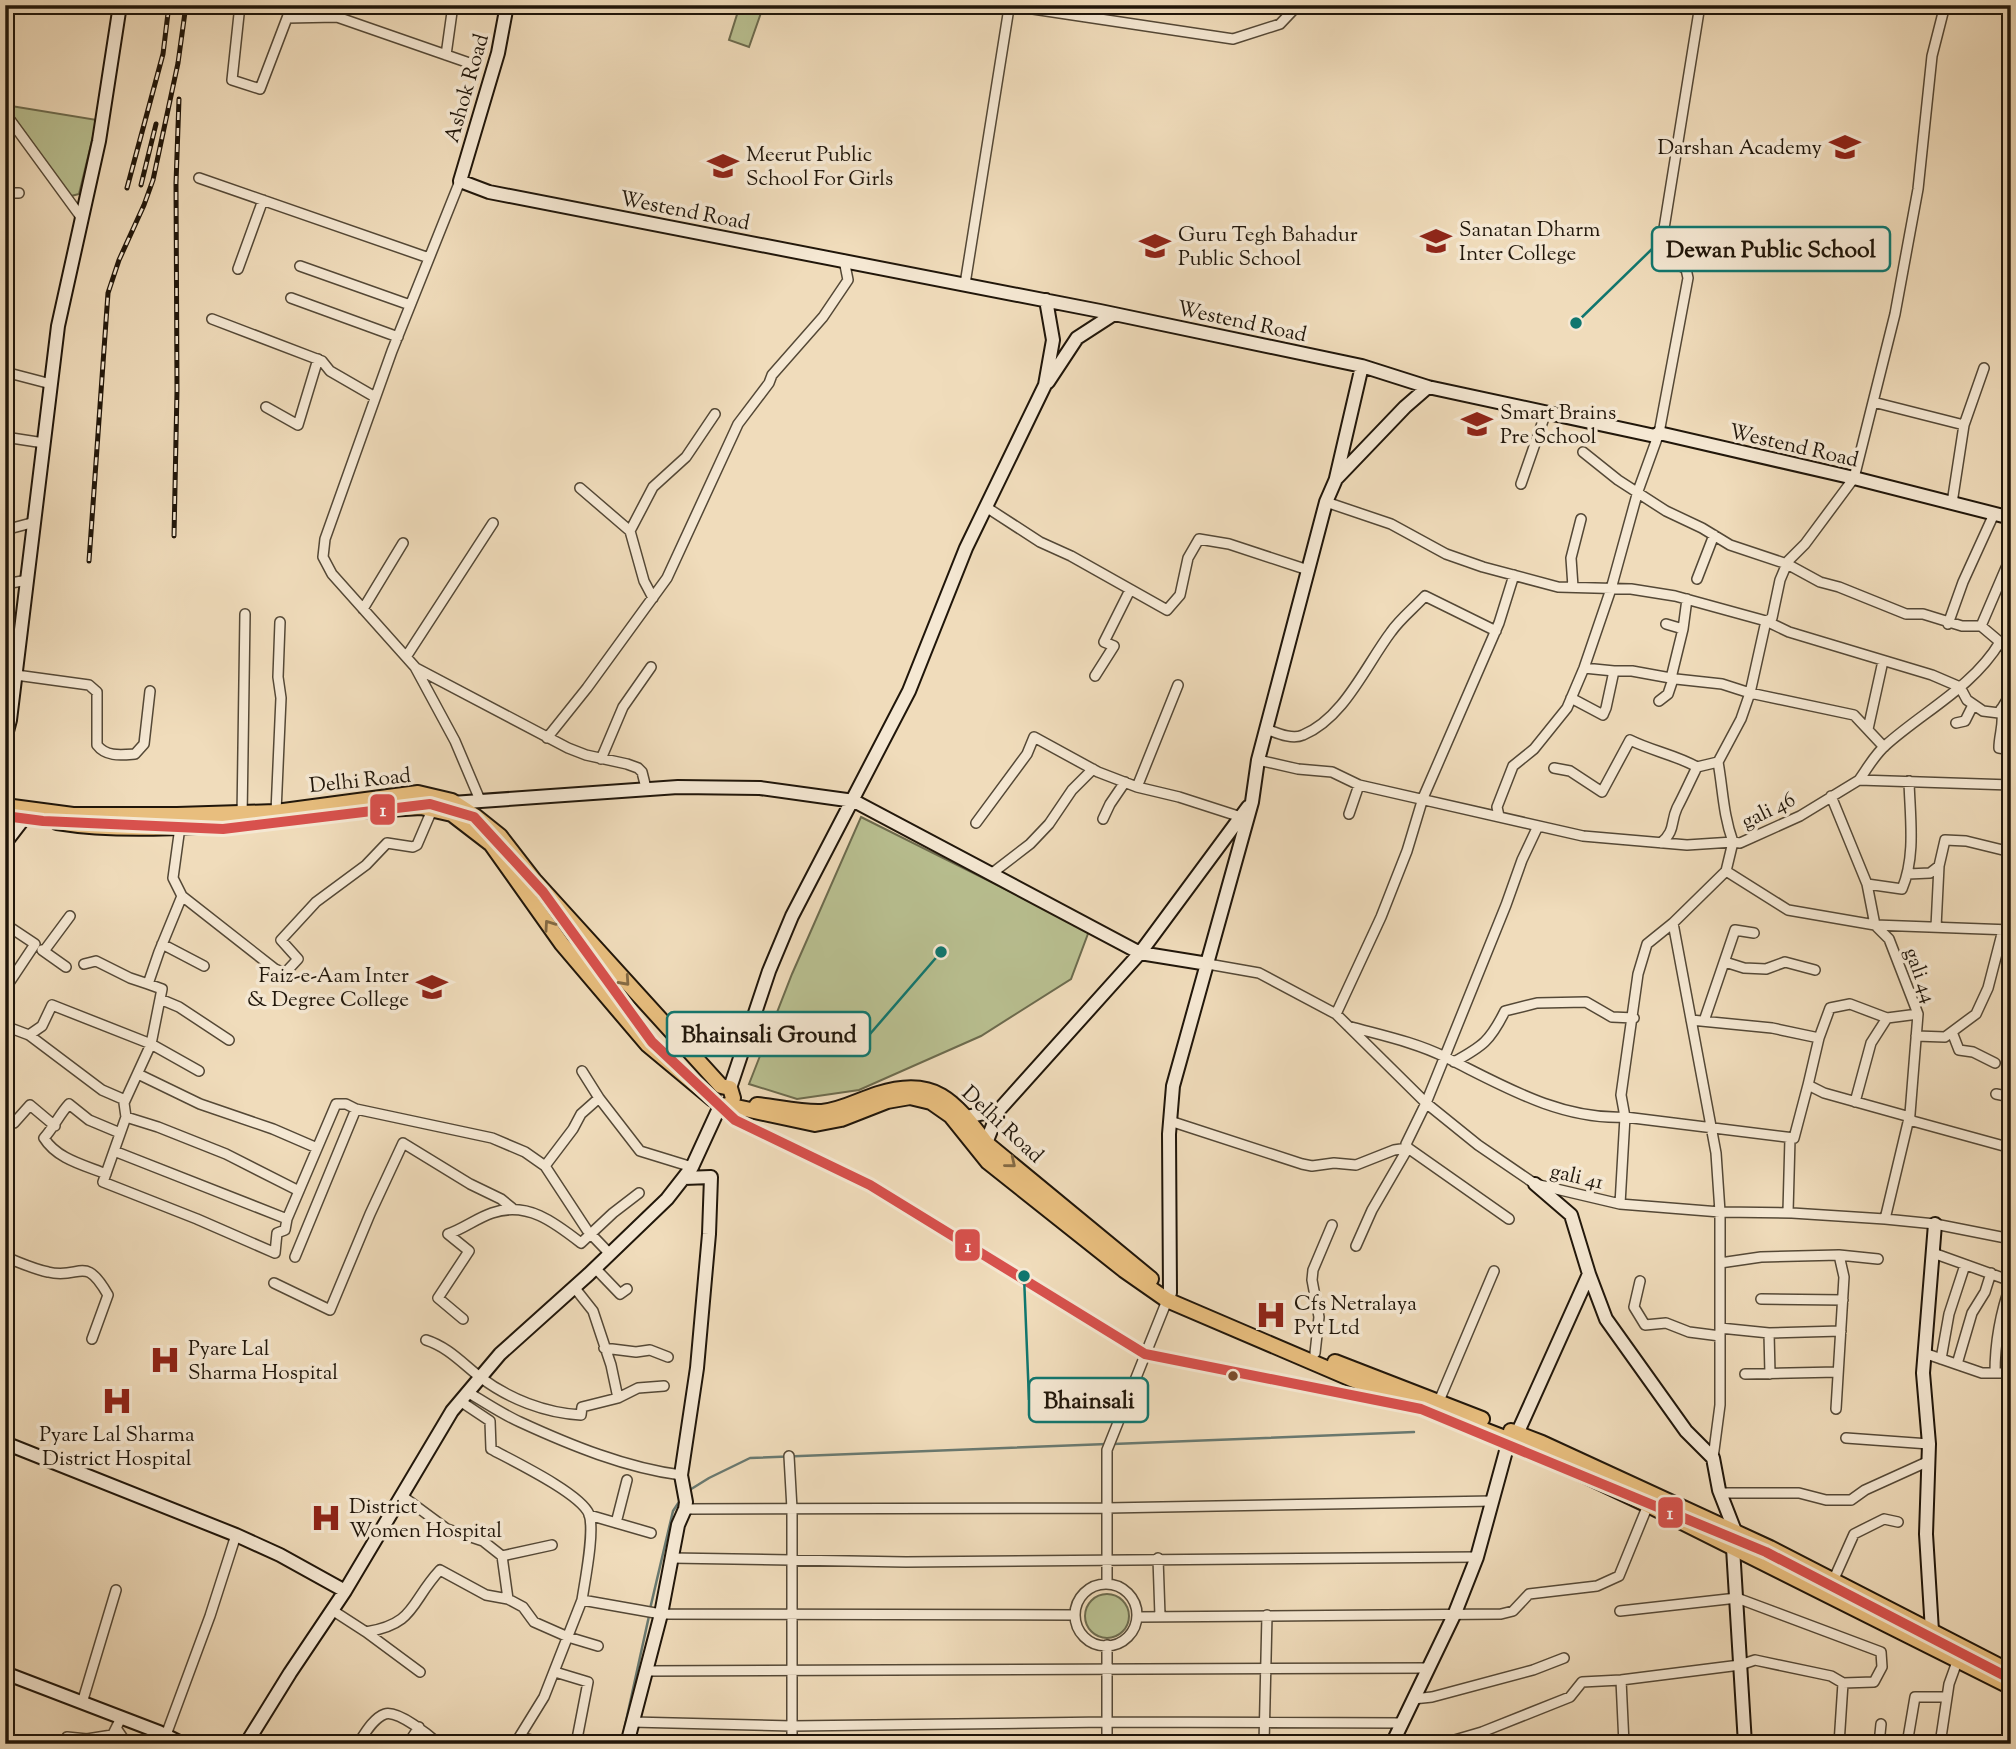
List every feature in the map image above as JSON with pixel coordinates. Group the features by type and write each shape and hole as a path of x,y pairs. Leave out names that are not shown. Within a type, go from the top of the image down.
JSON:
{"main road":[{"name":"Delhi Road","path":"5,814 73,815 180,827 418,793 452,808 500,836 534,880 724,1097 815,1125 841,1119 887,1101 910,1097 932,1102 961,1120 982,1146 1168,1296"},
{"name":"Delhi Road","path":"5,806 26,813"},
{"path":"242,819 403,807 432,810 452,808 491,844 562,943 647,1044 724,1097"},
{"name":"Delhi Road","path":"116,821 242,819"},
{"path":"1168,1296 1439,1401 2011,1687"},
{"path":"1168,1296 1354,1380 1513,1437 1552,1447 1735,1531 2011,1672"}],"street":[{"path":"5,740 16,675 58,326 99,141 120,5"},
{"path":"240,5 232,79 260,89 292,5"},
{"path":"446,55 453,5"},
{"name":"Ashok Road","path":"460,181 498,53 507,5"},
{"path":"997,5 1233,39 1280,24 1298,5"},
{"path":"1499,817 1497,807 1513,766 1534,749 1567,708 1584,668 1611,589 1638,491 1659,433 1688,278 1686,269 1664,256 1661,247 1700,5"},
{"path":"1766,621 1772,618 1780,580 1787,564 1854,478 1895,314 1918,189 1932,56 1945,5"},
{"path":"965,284 1009,8"},
{"path":"287,18 337,17 475,65"},
{"path":"5,113 81,217"},
{"path":"198,178 429,258"},
{"path":"460,181 376,397 325,538 323,557 332,574 415,667 455,740 480,800"},
{"name":"Westend Road","path":"460,181 489,192 1046,300 1362,366 1428,387 1655,436 1659,433 2011,518"},
{"path":"5,196 6,193 19,193"},
{"path":"238,269 263,200"},
{"path":"547,738 667,578 738,424 772,375 823,317 848,280 844,260"},
{"path":"300,266 410,305"},
{"path":"291,298 398,337"},
{"path":"1045,385 1053,340 1046,300"},
{"path":"246,1744 290,1672 345,1591 452,1411 500,1354 667,1199 692,1167 724,1097 792,915 854,801 909,691 965,548 1045,385 1077,338 1114,314"},
{"path":"212,319 318,359 330,371 376,397"},
{"path":"266,407 298,425 318,359"},
{"path":"1107,1584 1107,1450 1168,1296 1172,1086 1252,802 1258,760 1326,502 1336,478 1362,366"},
{"path":"1952,503 1964,425 1984,368"},
{"path":"5,372 51,384"},
{"path":"1336,478 1428,387"},
{"path":"1873,402 1964,425"},
{"path":"1521,484 1546,412"},
{"path":"630,531 653,487 686,457 715,414"},
{"path":"5,437 44,443"},
{"path":"1583,452 1618,480 1666,511 1730,545 1787,564 1820,582 1906,614 1923,614 1948,624 1981,626 2011,653"},
{"path":"580,488 630,531 644,581 653,598"},
{"path":"1326,502 1391,524 1446,554 1483,567 1559,587 1631,589 1687,599 1766,621 1789,632 1932,675 1960,687 1967,700 1983,711 2000,713 2011,693"},
{"path":"986,507 1017,528 1167,610 1180,595 1188,558 1199,539 1229,544 1308,570"},
{"path":"1948,624 1963,582 1994,514"},
{"path":"1573,587 1572,558 1581,519"},
{"path":"5,530 35,522"},
{"path":"406,657 493,523"},
{"path":"1697,579 1714,535"},
{"path":"363,609 403,543"},
{"path":"1981,626 2011,556"},
{"path":"1336,1014 1381,917 1407,851 1423,798 1496,631 1514,575"},
{"path":"5,584 28,580"},
{"path":"1096,676 1114,646 1104,642 1130,590"},
{"path":"1266,729 1285,736 1301,736 1323,723 1354,690 1392,630 1425,596 1496,631"},
{"path":"1659,701 1668,694 1687,599"},
{"path":"242,819 245,614"},
{"path":"1258,760 1298,769 1332,772 1359,785 1583,836 1687,845 1733,842 1724,817 1718,762 1741,719 1750,693 1766,621"},
{"path":"276,812 281,698 278,677 280,622"},
{"path":"1666,624 1683,629"},
{"path":"1859,780 1884,747 1989,661 2000,642"},
{"path":"1868,729 1883,661"},
{"path":"415,667 547,738 601,759 638,768 642,772 646,788"},
{"path":"601,759 623,707 651,667"},
{"path":"1584,668 1632,671 1722,684 1750,693 1854,715 1884,747"},
{"path":"1571,698 1603,715 1614,671"},
{"path":"16,675 95,688 97,745 104,752 120,755 135,754 144,744 150,691"},
{"path":"1137,787 1178,685"},
{"path":"1956,723 1965,721 1973,705"},
{"path":"2001,709 2004,720 1999,732 1999,748 2011,750"},
{"path":"976,823 1027,754 1034,737 1093,769 1137,787 1241,817"},
{"path":"1554,768 1570,771 1601,792 1630,740 1697,767 1718,762"},
{"path":"1661,843 1672,834 1676,810 1684,799 1697,767"},
{"path":"991,874 1030,844 1049,824 1072,790 1093,769"},
{"path":"1859,780 2011,785"},
{"name":"gali 46","path":"1726,872 1733,842 1740,843 1788,821 1859,780"},
{"path":"1867,884 1902,889 1908,874 1910,855 1909,781"},
{"path":"1103,819 1125,782"},
{"path":"1349,814 1359,785"},
{"path":"452,808 480,800 646,788 760,788 854,801 1140,953 1208,964"},
{"name":"gali 44","path":"1831,796 1867,884 1875,925 1889,939 1918,1014 1909,1119 1885,1219"},
{"path":"982,1146 999,1110 1140,953 1252,802"},
{"path":"180,827 173,878 182,896 275,969 285,973 298,959 281,940 316,902 366,865 387,843 413,848 417,845 432,810"},
{"path":"5,843 26,813"},
{"path":"1509,1219 1406,1144 1426,1103 1538,826"},
{"path":"1936,927 1939,866 1945,841 1966,841 2011,852"},
{"path":"1908,874 1930,873 1939,866"},
{"path":"1620,1204 1625,1117 1621,1095 1638,974 1647,944 1726,872 1788,910 1875,925 2007,930 1976,1014 1945,1037 1916,1036"},
{"path":"148,984 182,896"},
{"path":"44,951 70,916"},
{"path":"5,923 66,967"},
{"path":"1673,923 1716,1153 1720,1212 1720,1405 1713,1458 1720,1493 1735,1531 1745,1742 1686,1744"},
{"path":"1704,1021 1735,930 1754,933"},
{"path":"5,989 35,944"},
{"path":"162,944 204,966"},
{"path":"84,964 96,961 130,978 162,989 152,1044 125,1100 126,1117 103,1182 275,1253 277,1233 285,1230 286,1219 336,1104 346,1104 356,1109 492,1138 525,1152 545,1166 591,1235 610,1254"},
{"path":"1725,962 1744,968 1766,969 1785,961 1815,970"},
{"name":"gali 41","path":"1208,964 1259,972 1336,1014 1426,1103 1478,1145 1535,1184 1620,1204 1720,1212 1885,1219 1935,1224 2011,1239"},
{"path":"160,999 179,1007 229,1040"},
{"path":"1454,1062 1482,1047 1496,1029 1505,1011 1525,1004 1586,1002 1612,1017 1633,1018"},
{"path":"1346,1025 1443,1056 1540,1103 1605,1118 1625,1117 1794,1138 1819,1038 1830,1008 1850,1004 1887,1018 1918,1014"},
{"path":"29,1035 42,1026 51,1005 152,1044 199,1070"},
{"path":"1855,1102 1871,1043 1887,1018"},
{"path":"1691,1020 1772,1028 1819,1038"},
{"path":"5,1026 29,1035 102,1090 125,1100"},
{"path":"1952,1032 1959,1050 1973,1052 1995,1063"},
{"path":"582,1071 640,1151 692,1167"},
{"path":"138,1074 200,1104 273,1129 317,1148"},
{"path":"1808,1086 1982,1142 2011,1148"},
{"path":"1996,1094 2011,1097"},
{"path":"545,1166 581,1114 599,1098"},
{"path":"14,1123 30,1104 55,1126"},
{"path":"106,1174 50,1149 44,1138 69,1104 89,1120 121,1133"},
{"path":"295,1257 356,1109"},
{"path":"961,1120 999,1110"},
{"path":"126,1117 226,1154 299,1191"},
{"path":"1170,1121 1312,1166 1334,1163 1356,1165 1394,1150 1408,1148"},
{"path":"1788,1213 1790,1138"},
{"path":"274,1283 330,1310 374,1204 403,1143 512,1208"},
{"path":"1356,1245 1372,1210 1408,1148"},
{"path":"114,1151 286,1219"},
{"path":"627,1744 661,1614 678,1525 685,1506 682,1480 697,1368 709,1234 711,1177 684,1178"},
{"path":"1535,1184 1571,1216 1606,1319 1686,1431 1713,1458"},
{"path":"463,1319 438,1298 469,1251 448,1234 491,1213 512,1208 535,1213 558,1225 581,1242 639,1193"},
{"path":"1932,1631 1926,1534 1929,1444 1923,1373 1935,1224"},
{"path":"1315,1353 1319,1317 1312,1280 1313,1270 1332,1225"},
{"path":"1933,1254 2011,1282 2005,1300 1995,1373"},
{"path":"1720,1263 1761,1257 1839,1255 1878,1259"},
{"path":"1836,1409 1844,1277 1839,1255"},
{"path":"5,1257 50,1273 87,1271 97,1277 108,1295 92,1339"},
{"path":"1941,1359 1948,1314 1965,1265"},
{"path":"595,1268 620,1294 626,1289"},
{"path":"1439,1401 1493,1271"},
{"path":"1956,1364 1972,1313 1985,1292 1991,1273"},
{"path":"1392,1744 1455,1613 1477,1557 1513,1437 1589,1274"},
{"path":"1640,1281 1634,1307 1645,1325 1665,1323 1689,1332 1841,1331"},
{"path":"575,1287 593,1311 611,1365 618,1398"},
{"path":"1761,1299 1843,1300"},
{"path":"1769,1333 1770,1374"},
{"path":"426,1340 439,1344 480,1377 511,1396 561,1414 581,1415 582,1407 618,1398 638,1388 664,1386"},
{"path":"604,1348 636,1352 650,1350 668,1357"},
{"path":"1924,1353 1982,1373 2011,1373"},
{"path":"1745,1374 1838,1372"},
{"path":"463,1397 602,1455 682,1480"},
{"path":"463,1397 490,1421 491,1449 578,1499 589,1515 590,1542 582,1600 544,1697 518,1740 547,1744"},
{"path":"1846,1438 1929,1444"},
{"path":"5,1443 236,1535 280,1555 345,1591"},
{"path":"789,1457 792,1509 792,1744"},
{"path":"1720,1493 1799,1493 1826,1500 1851,1500 1865,1490 1928,1461"},
{"path":"616,1523 627,1480"},
{"path":"401,1495 447,1529 483,1541 502,1556 508,1599"},
{"path":"685,1506 792,1509 1107,1508 1493,1502"},
{"path":"1136,1617 1501,1614 1513,1611 1529,1594 1597,1586 1619,1576 1648,1505"},
{"path":"589,1515 651,1533"},
{"path":"1833,1581 1854,1534 1884,1519 1898,1522"},
{"path":"166,1735 210,1616 236,1535"},
{"path":"502,1556 552,1545"},
{"path":"671,1558 906,1562 1477,1557"},
{"path":"1158,1558 1160,1616"},
{"path":"366,1632 386,1628 407,1616 428,1583 440,1570 486,1595 508,1599 523,1607 534,1622 568,1637 598,1646"},
{"path":"1107,1584 1115,1585 1129,1594 1136,1617 1128,1637 1107,1646 1085,1637 1078,1627 1075,1615 1085,1593 1099,1585 1107,1584"},
{"path":"82,1703 116,1590"},
{"path":"1441,1744 1482,1732 1570,1697 1582,1682 1621,1680 1740,1665 1755,1660 1831,1676 1843,1683 1874,1682 1882,1667 1881,1652 1737,1598 1620,1611"},
{"path":"582,1600 661,1614 1075,1615"},
{"path":"332,1610 420,1672"},
{"path":"1264,1744 1267,1615"},
{"path":"1107,1646 1107,1744"},
{"path":"1413,1699 1432,1698 1533,1670 1564,1658"},
{"path":"1940,1744 1949,1685 1958,1659"},
{"path":"646,1671 864,1668 891,1671 1429,1668"},
{"path":"555,1672 588,1682 576,1744"},
{"path":"5,1673 82,1703 127,1744"},
{"path":"1621,1680 1624,1744"},
{"path":"1839,1744 1843,1683"},
{"path":"1907,1744 1914,1697 1947,1697"},
{"path":"358,1744 383,1714 389,1713 419,1727 439,1744"},
{"path":"632,1722 792,1726 1107,1722 1403,1723"},
{"path":"1879,1744 1881,1724"},
{"path":"408,1744 419,1727"},
{"path":"64,1744 67,1737 87,1739 114,1731 166,1735 183,1744"},
{"path":"1482,1732 1483,1744"}],"green space":[{"path":"740,5 762,10 749,47 729,40"},
{"path":"5,105 97,120 79,194 71,196"},
{"path":"861,817 1089,931 1071,979 981,1036 859,1090 797,1099 749,1084 792,974"},
{"path":"1107,1594 1122,1601 1129,1616 1122,1631 1107,1638 1092,1631 1085,1616 1092,1601"}],"waterway":[{"path":"1113,1444 1414,1432"},
{"path":"688,1491 750,1458 1107,1444"},
{"path":"650,1609 673,1511 681,1499"},
{"path":"621,1744 649,1616"}],"railway":[{"path":"127,188 163,54 169,5"},
{"path":"89,561 108,293 153,180 178,63 186,5"},
{"path":"174,536 179,99"},
{"path":"141,185 156,124"}],"transit line":[{"name":"1","path":"5,816 43,821 223,829 430,804 474,817 543,892 652,1042 735,1120 870,1185 1145,1354 1421,1409 1766,1552 2011,1679"}],"place":[{"name":"Darshan Academy","path":"1845,147"},
{"name":"Meerut Public School For Girls","path":"723,166"},
{"name":"Sanatan Dharm Inter College","path":"1436,241"},
{"name":"Guru Tegh Bahadur Public School","path":"1155,246"},
{"name":"Dewan Public School","path":"1576,323"},
{"name":"Smart Brains Pre School","path":"1477,424"},
{"name":"Bhainsali Ground","path":"941,952"},
{"name":"Faiz-e-Aam Inter & Degree College","path":"432,987"},
{"name":"Bhainsali","path":"1024,1276"},
{"name":"Cfs Netralaya Pvt Ltd","path":"1271,1315"},
{"name":"Pyare Lal Sharma Hospital","path":"165,1360"},
{"name":"Pyare Lal Sharma District Hospital","path":"117,1401"},
{"name":"District Women Hospital","path":"326,1518"}]}
